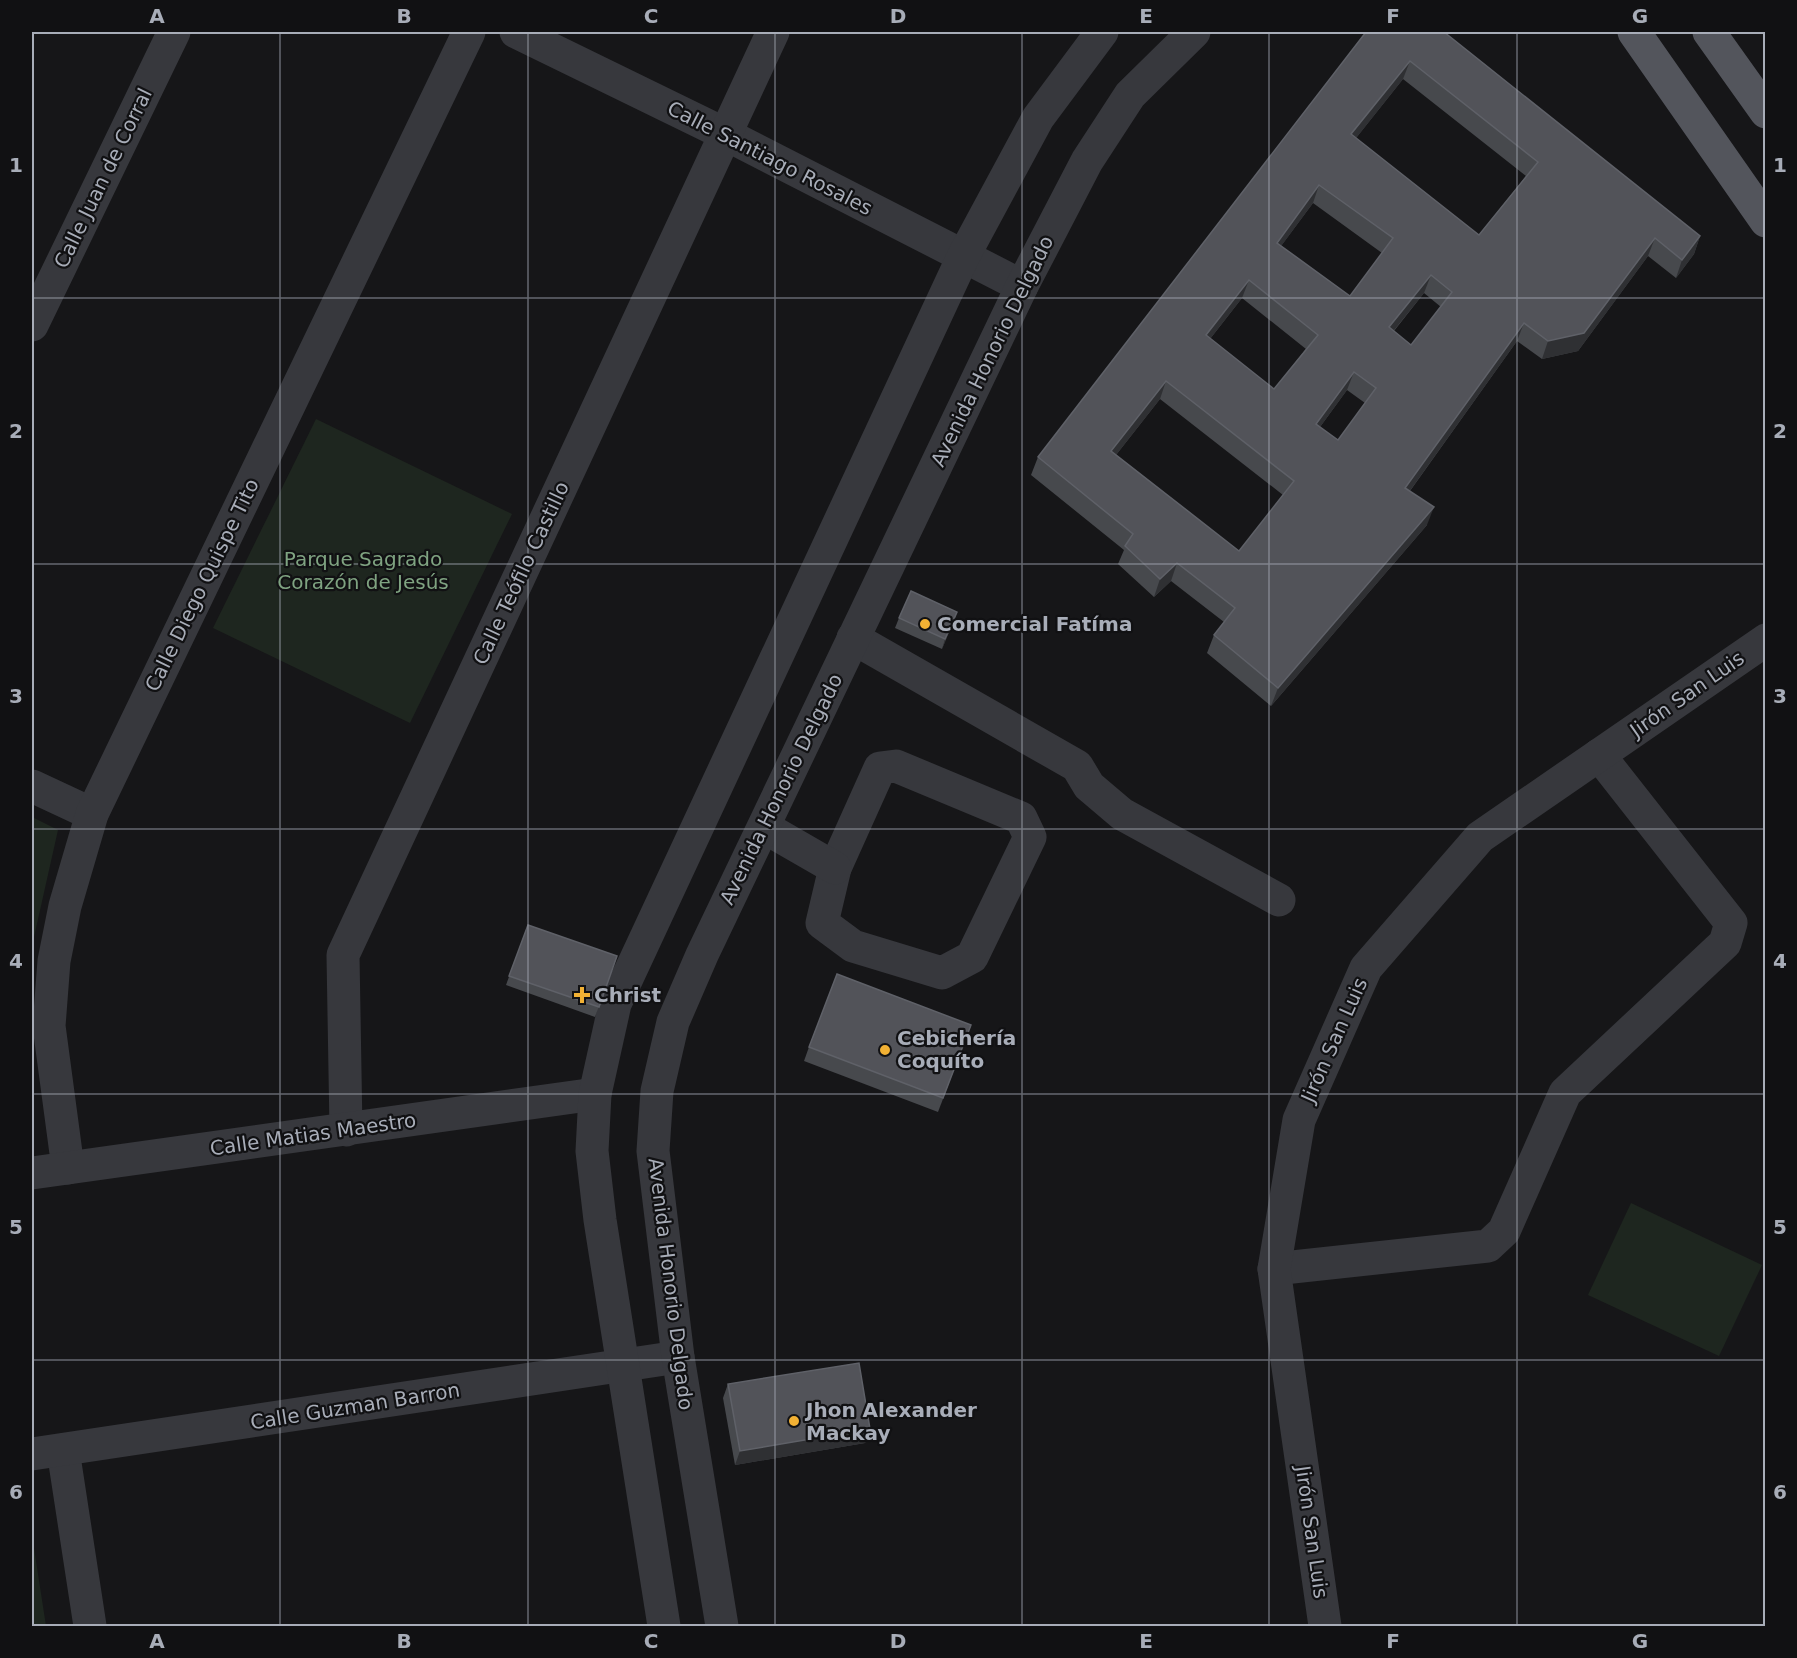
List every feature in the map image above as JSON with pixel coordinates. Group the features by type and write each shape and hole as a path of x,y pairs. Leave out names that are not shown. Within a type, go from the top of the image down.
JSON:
{"main road":[{"path":"1634,32 1766,221"},
{"path":"1709,32 1766,112"}],"street":[{"name":"Calle Juan de Corral","path":"32,325 174,32"},
{"name":"Calle Diego Quispe Tito","path":"68,1168 49,1026 54,961 65,906 92,814 469,32"},
{"name":"Calle Santiago Rosales","path":"516,32 726,134 1022,286"},
{"name":"Calle Teófilo Castillo","path":"346,1130 343,955 773,32"},
{"path":"664,1626 600,1220 592,1151 595,1094 615,1004 963,257 1038,118 1102,32"},
{"name":"Avenida Honorio Delgado","path":"722,1626 678,1357 653,1151 657,1091 673,1022 702,955 853,638 1022,286 1086,161 1130,95 1194,32"},
{"path":"853,638 1077,766 1089,786 1122,814 1279,900"},
{"name":"Jirón San Luis","path":"1325,1626 1274,1269 1299,1120 1366,968 1480,837 1766,640"},
{"path":"1274,1269 1488,1246 1504,1231 1565,1092 1725,943 1731,922 1599,755"},
{"path":"896,766 1021,818 1030,837 972,957 942,973 853,946 822,922 835,868 880,768 896,766"},
{"path":"32,786 92,814"},
{"path":"764,827 835,868"},
{"name":"Calle Matias Maestro","path":"32,1173 595,1094"},
{"name":"Calle Guzman Barron","path":"32,1454 678,1357"},
{"path":"63,1450 90,1626"}],"green space":[{"name":"Parque Sagrado Corazón de Jesús","path":"316,419 512,514 410,723 213,628"},
{"path":"32,817 58,830 32,946"},
{"path":"1631,1203 1762,1265 1719,1356 1588,1295"},
{"path":"32,1535 46,1626 32,1626"}],"building":[{"path":"1366,32 1444,32 1700,236 1682,260 1655,238 1584,333 1548,341 1524,323 1405,488 1434,507 1278,688 1214,635 1235,608 1177,563 1160,579 1125,546 1133,534 1038,457","holes":["1410,61 1538,162 1479,235 1351,134","1319,185 1393,238 1350,296 1277,243","1431,275 1452,292 1411,345 1389,327","1249,280 1318,335 1274,389 1206,335","1354,372 1376,388 1338,440 1316,424","1166,381 1294,481 1239,551 1111,451"]},
{"name":"Comercial Fatíma","path":"911,591 957,612 945,639 899,618"},
{"path":"528,925 617,956 599,1007 509,976"},
{"name":"Cebichería Coquíto","path":"837,974 971,1025 943,1098 809,1047"},
{"name":"Jhon Alexander Mackay","path":"859,1363 870,1429 740,1451 728,1384"}],"place":[{"name":"Comercial Fatíma","path":"925,624"},
{"name":"Christ","path":"582,995"},
{"name":"Cebichería Coquíto","path":"885,1050"},
{"name":"Jhon Alexander Mackay","path":"794,1421"}]}
